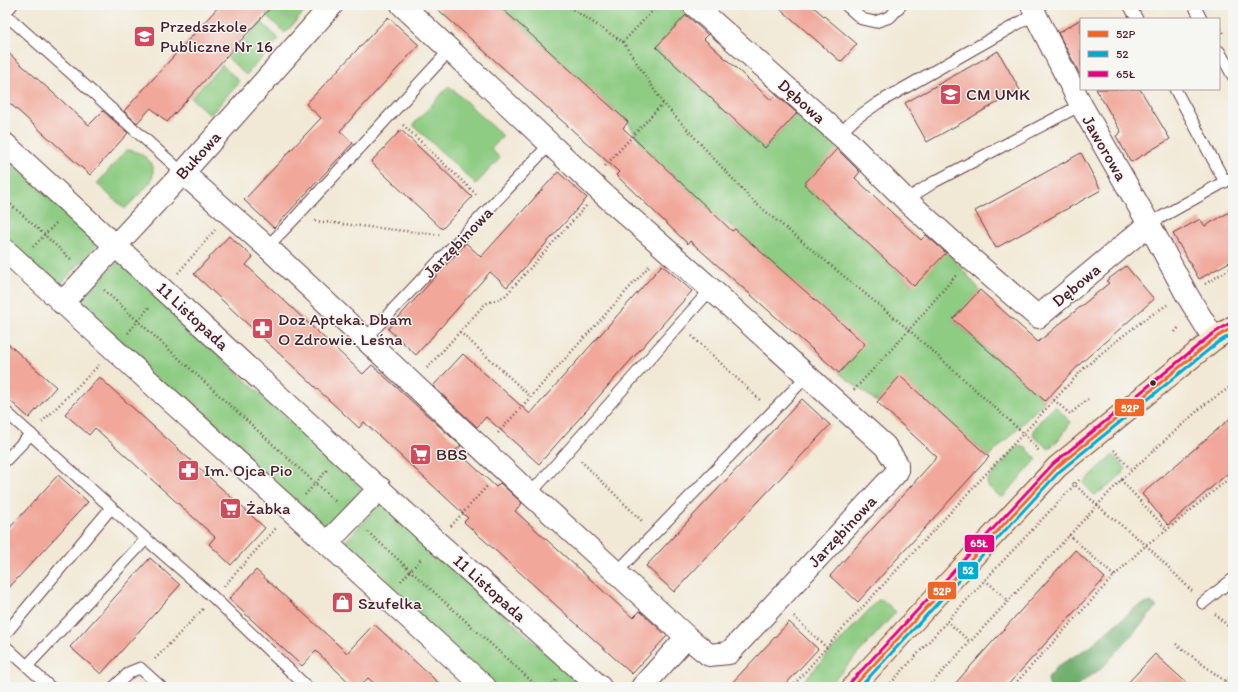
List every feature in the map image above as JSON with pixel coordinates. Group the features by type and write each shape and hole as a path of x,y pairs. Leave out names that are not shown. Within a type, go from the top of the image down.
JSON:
{"street":[{"name":"Bukowa","path":"62,303 183,173 332,5"},
{"name":"Jarzębinowa","path":"183,173 267,247 484,449 530,494 686,637 709,655 729,653 897,472 897,464 885,446 712,289 595,186 402,5"},
{"name":"Dębowa","path":"694,5 839,134 906,200 1038,317 1149,224"},
{"name":"Jaworowa","path":"1033,10 1081,105 1149,224"},
{"name":"11 Listopada","path":"5,144 437,542 600,687"},
{"path":"1149,224 1187,295 1214,339"},
{"path":"12,257 485,687"},
{"path":"862,683 1057,467 1214,339 1233,327"},
{"path":"327,543 380,488"},
{"path":"642,687 686,637"}],"lane":[{"path":"12,5 5,14 183,173"},
{"path":"846,5 862,19 875,22 890,17 901,5"},
{"path":"1129,5 1136,18"},
{"path":"1194,5 1200,18"},
{"path":"839,134 855,119 878,103 1033,10"},
{"path":"267,247 450,50"},
{"path":"1220,53 1233,76"},
{"path":"1149,224 1229,179 1176,90"},
{"path":"906,200 934,182 1081,105"},
{"name":"Jarzębinowa","path":"365,339 491,208 550,144"},
{"path":"530,494 712,289"},
{"path":"616,573 807,376"},
{"path":"5,411 111,508 213,597 307,687"},
{"path":"5,461 30,434"},
{"path":"5,634 111,508"},
{"path":"28,666 146,539"},
{"path":"1203,603 1233,579"},
{"path":"5,646 50,687"},
{"path":"114,687 130,672 140,668 161,687"}],"path":[{"path":"566,5 623,42 663,103 753,201 909,330 1040,451"},
{"path":"623,42 658,5"},
{"path":"413,383 485,304 505,296 663,103"},
{"path":"390,114 491,208"},
{"path":"5,199 538,687"},
{"path":"12,257 44,235 72,206"},
{"path":"295,218 462,237"},
{"path":"30,434 114,350 216,229"},
{"path":"484,449 530,396 665,249"},
{"path":"840,406 909,330 970,258"},
{"path":"792,687 1083,368 1154,313 1233,267"},
{"path":"680,324 772,412"},
{"path":"460,332 530,396"},
{"path":"928,687 1131,470 1204,405 1233,385"},
{"path":"1054,400 1070,414 1088,399"},
{"path":"1120,445 1114,450 1131,470"},
{"path":"569,450 655,533"},
{"path":"292,511 342,454"},
{"path":"1012,687 1114,576 1146,545 1167,530 1233,475"},
{"path":"890,687 891,683 985,580 1074,484 1080,480"},
{"path":"1121,480 1167,530"},
{"path":"1074,484 1106,513 1146,545 1233,631"},
{"path":"1069,536 1114,576"},
{"path":"985,580 1009,601"},
{"path":"789,612 827,648"},
{"path":"948,621 970,642"},
{"path":"1176,644 1226,682 1230,687"},
{"path":"1221,687 1233,673"}],"green space":[{"path":"275,5 311,5 285,33 266,15"},
{"path":"498,5 608,5 616,12 622,5 680,5 688,13 656,48 765,148 797,113 838,149 804,184 913,286 947,251 980,290 953,320 1045,401 989,457 900,377 877,402 839,373 864,344 735,229 715,215 643,147 628,122"},
{"path":"261,22 279,39 246,75 228,58"},
{"path":"222,65 240,82 210,115 191,98"},
{"path":"449,86 503,136 491,149 500,158 476,184 413,125"},
{"path":"128,150 140,154 149,161 152,166 153,177 150,183 125,209 97,184 125,151"},
{"path":"5,157 99,243 57,288 5,241"},
{"path":"118,261 362,489 321,534 77,304"},
{"path":"1055,406 1071,422 1059,439 1049,449 1033,436 1038,423"},
{"path":"1019,446 1026,448 1037,459 1002,498 988,486 988,479"},
{"path":"1113,455 1126,469 1112,484 1094,495 1083,483"},
{"path":"381,503 584,687 494,687 340,547"},
{"path":"878,600 883,600 896,612 828,687 798,687"},
{"path":"1151,602 1157,607 1102,668 1075,687 1049,687 1048,678 1058,666 1089,647 1136,607"}],"building":[{"path":"220,5 273,5 167,122 151,108 137,123 124,111"},
{"path":"433,5 498,5 628,122 623,128 732,231 735,229 865,344 839,373 690,241 688,244 616,175 619,172"},
{"path":"776,5 811,5 857,44 841,62"},
{"path":"686,15 708,35 704,39 771,100 776,95 797,113 765,148 656,47"},
{"path":"388,17 419,45 340,131 353,143 274,228 244,200 321,118 306,104"},
{"path":"1080,20 1080,74 1058,33"},
{"path":"5,50 89,125 103,111 128,133 90,175 5,99"},
{"path":"998,51 1020,90 927,142 905,103"},
{"path":"1097,90 1141,90 1170,139 1131,162 1116,136 1121,132"},
{"path":"401,130 472,197 442,229 371,162"},
{"path":"837,149 860,172 855,178 921,240 926,235 946,253 914,286 804,184"},
{"path":"1081,153 1101,190 996,248 975,211"},
{"path":"558,172 587,198 507,287 490,272 416,355 388,329 466,243 481,257"},
{"path":"1233,210 1233,260 1199,279 1173,234 1200,219 1205,226"},
{"path":"229,236 253,257 246,265 363,374 372,365 461,446 456,450 496,487 500,483 522,503 515,511 633,618 640,611 667,636 632,674 464,522 468,518 364,422 359,428 194,274"},
{"path":"662,265 692,291 539,464 486,417 477,427 433,386 463,354 530,414"},
{"path":"1126,266 1154,299 1082,362 1045,401 953,319 980,290 1038,342 1109,283 1106,281"},
{"path":"5,341 56,387 29,418 5,396"},
{"path":"900,376 989,457 858,602 830,576 937,457 877,402"},
{"path":"99,377 265,528 231,565 209,544 215,537 95,428 89,435 65,414"},
{"path":"802,399 830,425 674,592 646,566"},
{"path":"1233,416 1233,469 1168,525 1142,494"},
{"path":"58,475 88,502 5,592 5,533"},
{"path":"1075,550 1105,578 1006,687 952,687"},
{"path":"150,558 180,585 101,674 70,647"},
{"path":"256,570 347,653 374,624 443,687 378,687 368,678 360,687 354,687 316,651 302,666 229,599"},
{"path":"789,622 818,649 783,687 728,687"},
{"path":"1155,654 1191,687 1124,687"}],"transit line":[{"name":"65Ł","path":"849,684 1053,464 1211,335 1230,323"},
{"name":"52P","path":"853,687 1057,467 1214,339 1233,327"},
{"name":"52","path":"860,687 1060,471 1217,343 1233,333"}],"place":[{"name":"Przedszkole Publiczne Nr 16","path":"145,36"},
{"name":"CM UMK","path":"951,94"},
{"name":"Doz Apteka. Dbam O Zdrowie. Leśna","path":"263,329"},
{"name":"BBS","path":"420,454"},
{"name":"Im. Ojca Pio","path":"189,470"},
{"name":"Żabka","path":"230,508"},
{"name":"Szufelka","path":"343,603"}]}
